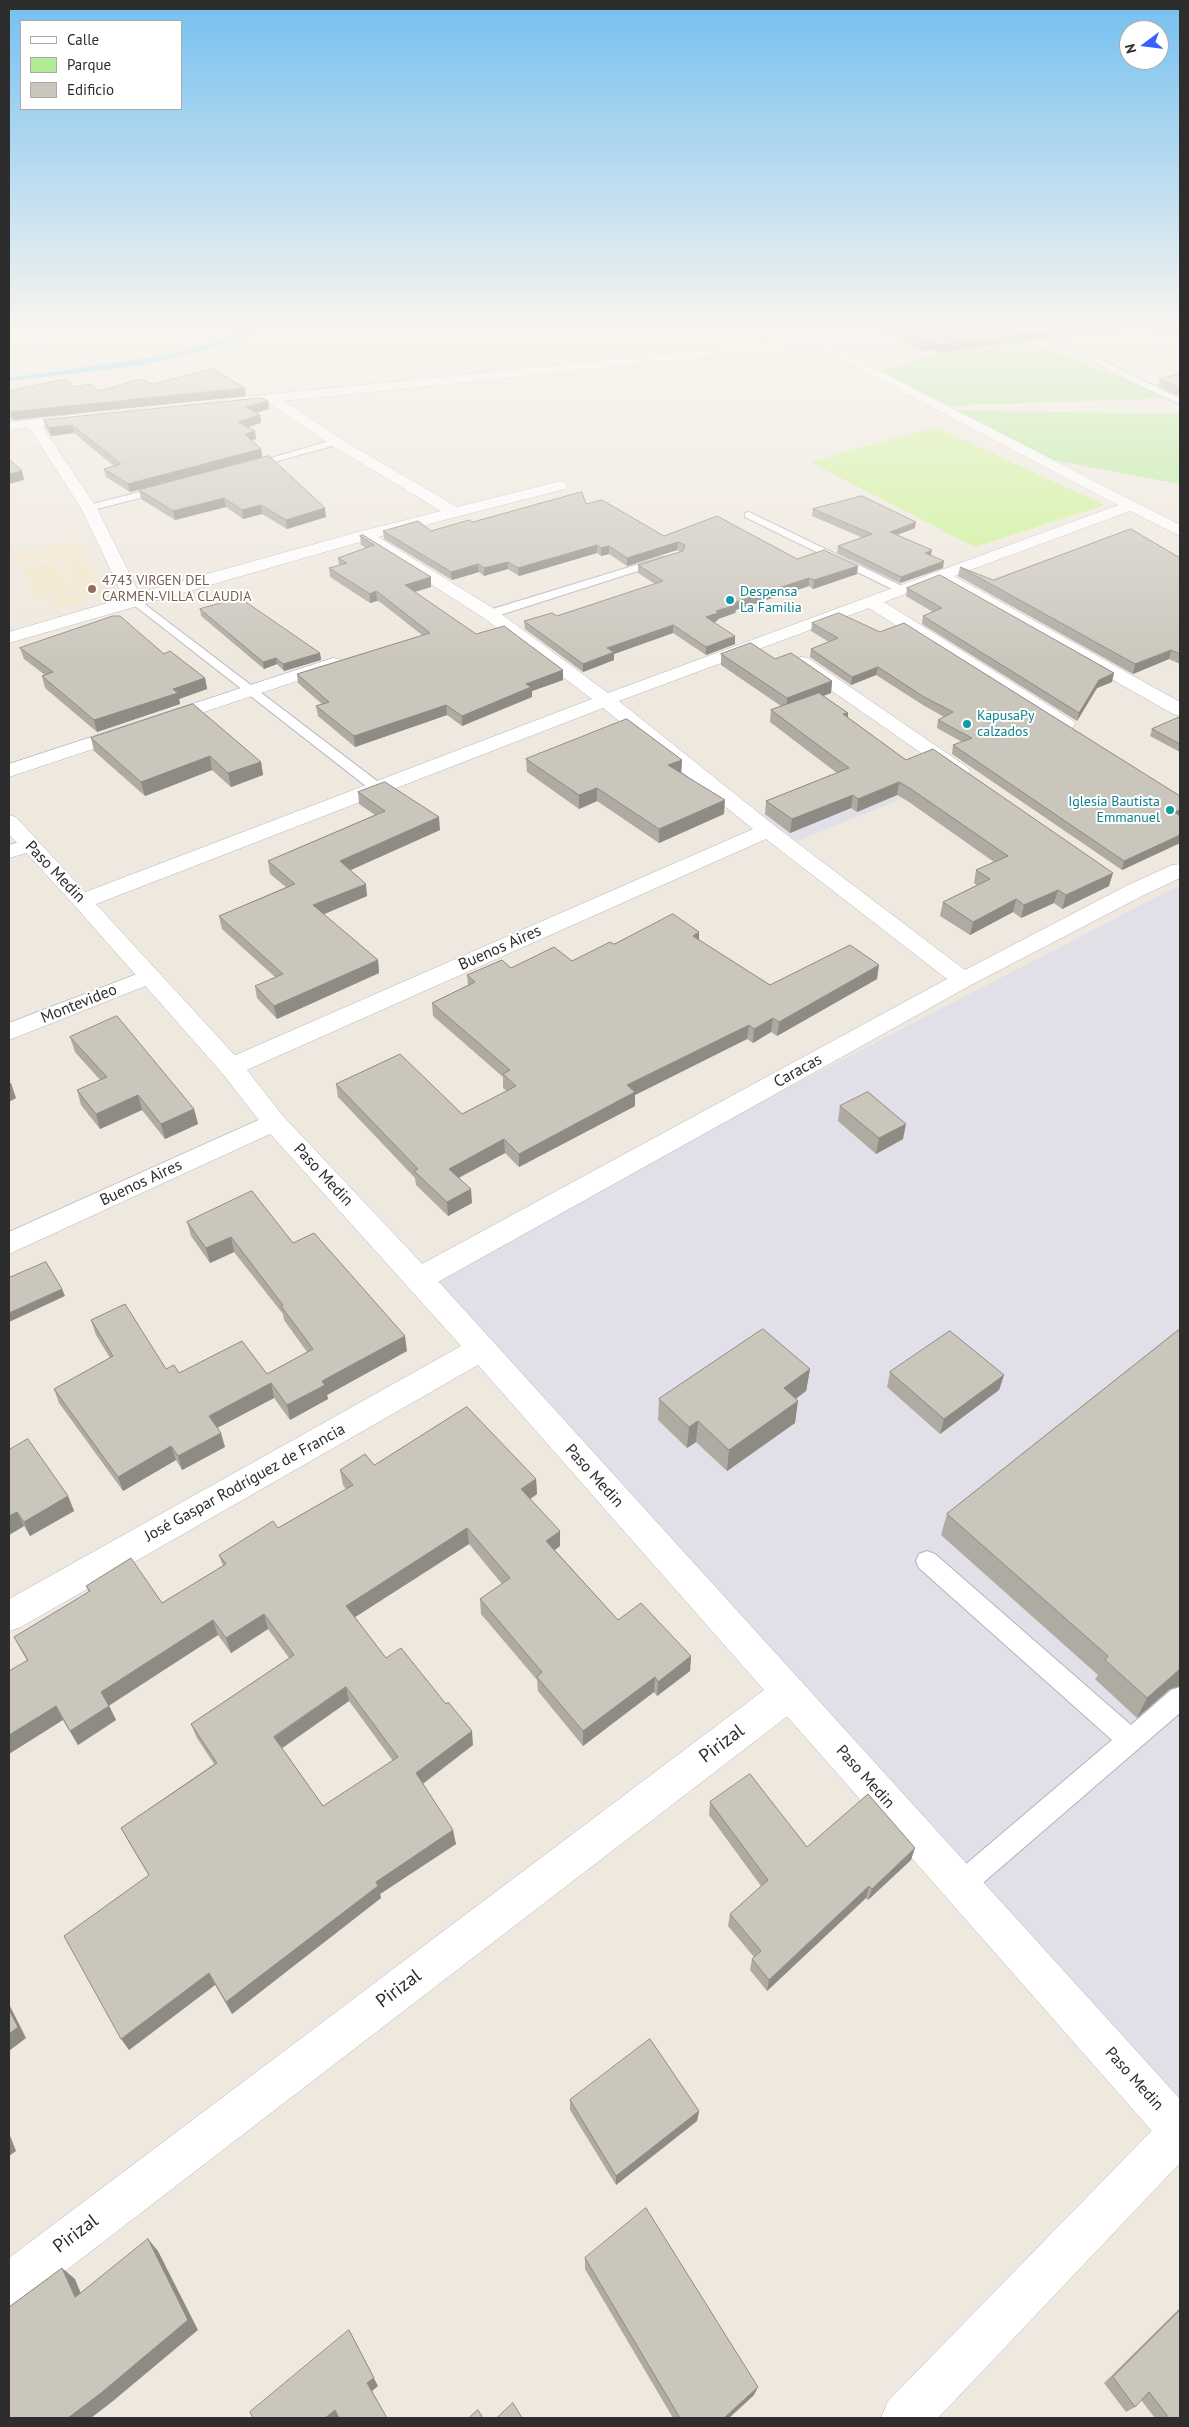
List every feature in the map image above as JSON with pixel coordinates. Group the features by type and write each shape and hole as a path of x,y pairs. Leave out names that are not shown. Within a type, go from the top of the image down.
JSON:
{"street":[{"path":"45,441 90,508 134,600"},
{"path":"1008,441 1180,530"},
{"path":"336,442 454,512"},
{"path":"9,638 134,600 364,535 560,486"},
{"path":"83,901 376,787 770,640 870,600 1133,505"},
{"path":"364,535 490,614 607,700 768,830 963,980"},
{"path":"940,574 1180,710"},
{"path":"870,600 1080,734"},
{"path":"770,640 972,779"},
{"path":"9,770 251,689 354,657"},
{"name":"Paso Medin","path":"9,821 19,849 83,901 231,1067 274,1122 419,1279 1180,2131"},
{"name":"Buenos Aires","path":"231,1067 768,830"},
{"name":"Caracas","path":"419,1279 963,980 1126,885 1180,870"},
{"name":"Montevideo","path":"9,1032 150,976"},
{"name":"Buenos Aires","path":"9,1244 274,1122"},
{"name":"José Gaspar Rodríguez de Francia","path":"9,1616 481,1349"},
{"name":"Pirizal","path":"9,2286 789,1693"},
{"path":"906,2418 1180,2131"}],"lane":[{"path":"241,468 336,442"},
{"path":"90,508 175,486"},
{"path":"749,515 900,589"},
{"path":"490,614 678,555"},
{"path":"134,600 376,787"},
{"path":"927,1561 1130,1740"},
{"path":"961,1885 1180,1698"}],"shaded area":[{"path":"80,541 87,552 83,553 106,594 81,599 60,557 9,567 9,555"},
{"path":"54,561 81,603 56,608 51,599 66,596 66,594 39,600 20,568"},
{"path":"863,774 901,799 797,841 760,815"},
{"path":"1180,885 1180,2131 419,1279"}],"green space":[{"path":"884,441 966,441 1105,505 975,547 810,462"},
{"path":"1009,441 1180,441 1180,484 1041,458"}],"building":[{"path":"92,441 253,441 261,449 128,484 104,469 121,464"},
{"path":"269,456 325,508 286,520 261,505 242,510 224,498 173,511 139,490"},
{"path":"9,459 22,471 9,474"},
{"path":"582,492 586,504 602,500 664,536 717,516 797,559 824,550 858,566 814,580 809,578 733,603 736,605 716,611 718,613 706,617 735,636 706,647 673,625 607,648 614,652 583,664 524,621 552,613 557,616 663,581 638,565 683,551 685,545 678,542 627,558 609,546 601,548 597,545 518,568 508,562 484,568 478,564 451,572 383,531 418,521 431,531 469,520 472,522"},
{"path":"862,496 916,522 890,532 932,550 925,553 944,561 901,577 838,546 872,534 813,509"},
{"path":"1131,529 1180,558 1180,654 1171,650 1135,664 960,567 993,580"},
{"path":"363,535 431,577 405,585 476,634 504,626 563,670 526,684 531,687 462,716 446,705 354,736 316,706 329,702 297,674 430,633 376,591 370,594 329,568 347,563 338,558 374,545 360,536"},
{"path":"940,575 1114,673 1099,680 1079,713 923,616 942,608 907,588"},
{"path":"240,598 320,653 283,664 276,658 263,662 200,609"},
{"path":"839,613 880,632 904,623 1180,796 1180,810 1174,812 1180,816 1180,835 1124,861 953,745 972,738 938,720 953,712 924,697 878,667 852,677 811,649 838,638 812,623"},
{"path":"113,616 120,616 164,654 170,651 205,678 173,689 178,693 94,720 42,676 53,672 20,648"},
{"path":"751,643 775,659 791,653 832,681 787,698 721,654"},
{"path":"819,693 848,713 843,714 906,760 933,749 1113,873 1066,895 1058,890 1024,905 1016,899 973,922 943,902 990,879 976,870 1008,856 899,782 858,799 853,795 792,819 766,801 849,768 771,710"},
{"path":"193,704 261,762 228,773 210,756 141,782 91,738"},
{"path":"1180,717 1180,744 1152,729"},
{"path":"627,719 682,760 668,765 725,800 659,829 597,788 579,795 526,759"},
{"path":"385,782 439,817 340,861 366,884 313,905 378,960 274,1006 255,986 283,974 219,916 295,884 268,861 385,811 358,792"},
{"path":"673,914 699,932 693,936 770,985 850,945 879,965 779,1022 773,1018 754,1029 749,1025 627,1085 635,1092 519,1154 504,1139 449,1169 471,1189 447,1202 414,1171 418,1169 336,1084 400,1054 462,1114 516,1086 503,1074 510,1070 432,1003 475,982 467,975 502,960 511,968 554,947 572,961 610,942 614,944"},
{"path":"117,1016 194,1109 161,1124 138,1095 96,1114 77,1090 107,1077 70,1037"},
{"path":"868,1092 906,1124 879,1138 840,1106"},
{"path":"252,1191 293,1243 314,1233 405,1336 322,1381 325,1385 287,1405 271,1383 209,1416 221,1433 178,1456 171,1446 118,1477 54,1389 113,1356 91,1320 125,1304 166,1369 174,1365 179,1373 242,1341 267,1374 313,1349 281,1306 283,1305 231,1237 206,1248 187,1222"},
{"path":"46,1262 62,1289 9,1313 9,1278"},
{"path":"763,1329 810,1369 784,1388 798,1401 729,1450 698,1421 689,1427 659,1399"},
{"path":"1180,1329 1180,1669 1147,1698 1105,1660 1108,1656 947,1514"},
{"path":"950,1331 1004,1375 944,1419 890,1372"},
{"path":"467,1407 536,1479 521,1489 560,1531 546,1541 618,1620 641,1603 691,1656 658,1682 655,1677 583,1731 537,1677 542,1672 480,1599 510,1578 467,1528 346,1606 386,1658 401,1648 446,1704 448,1702 472,1731 416,1773 453,1830 376,1882 378,1886 226,2002 209,1973 121,2039 64,1936 149,1875 121,1828 217,1763 191,1724 294,1655 264,1614 226,1638 213,1620 101,1692 109,1706 70,1731 56,1706 9,1735 9,1671 28,1660 14,1637 90,1591 86,1586 131,1558 162,1603 226,1564 219,1555 273,1521 278,1528 353,1485 340,1470 365,1454 374,1465","holes":["346,1687 398,1757 323,1806 274,1737"]},
{"path":"28,1439 68,1496 24,1522 17,1512 9,1516 9,1450"},
{"path":"750,1774 807,1847 868,1794 915,1848 872,1889 869,1886 769,1980 752,1959 761,1951 730,1914 768,1880 710,1802"},
{"path":"9,2010 18,2027 9,2034"},
{"path":"650,2039 699,2111 616,2176 570,2100"},
{"path":"646,2208 758,2387 724,2418 680,2418 585,2258"},
{"path":"148,2239 188,2320 101,2393 68,2418 9,2418 9,2307 62,2268 75,2297"},
{"path":"1180,2310 1180,2418 1169,2418 1149,2392 1135,2407 1113,2377"},
{"path":"349,2330 374,2378 367,2383 387,2418 339,2418 335,2410 325,2418 253,2418 250,2412"},
{"path":"513,2403 522,2418 497,2418"},
{"path":"478,2410 483,2418 469,2418"}],"place":[{"name":"4743 VIRGEN DEL CARMEN-VILLA CLAUDIA","path":"92,589"},
{"name":"Despensa La Familia","path":"730,600"},
{"name":"KapusaPy calzados","path":"967,724"},
{"name":"Iglesia Bautista Emmanuel","path":"1170,810"}]}
